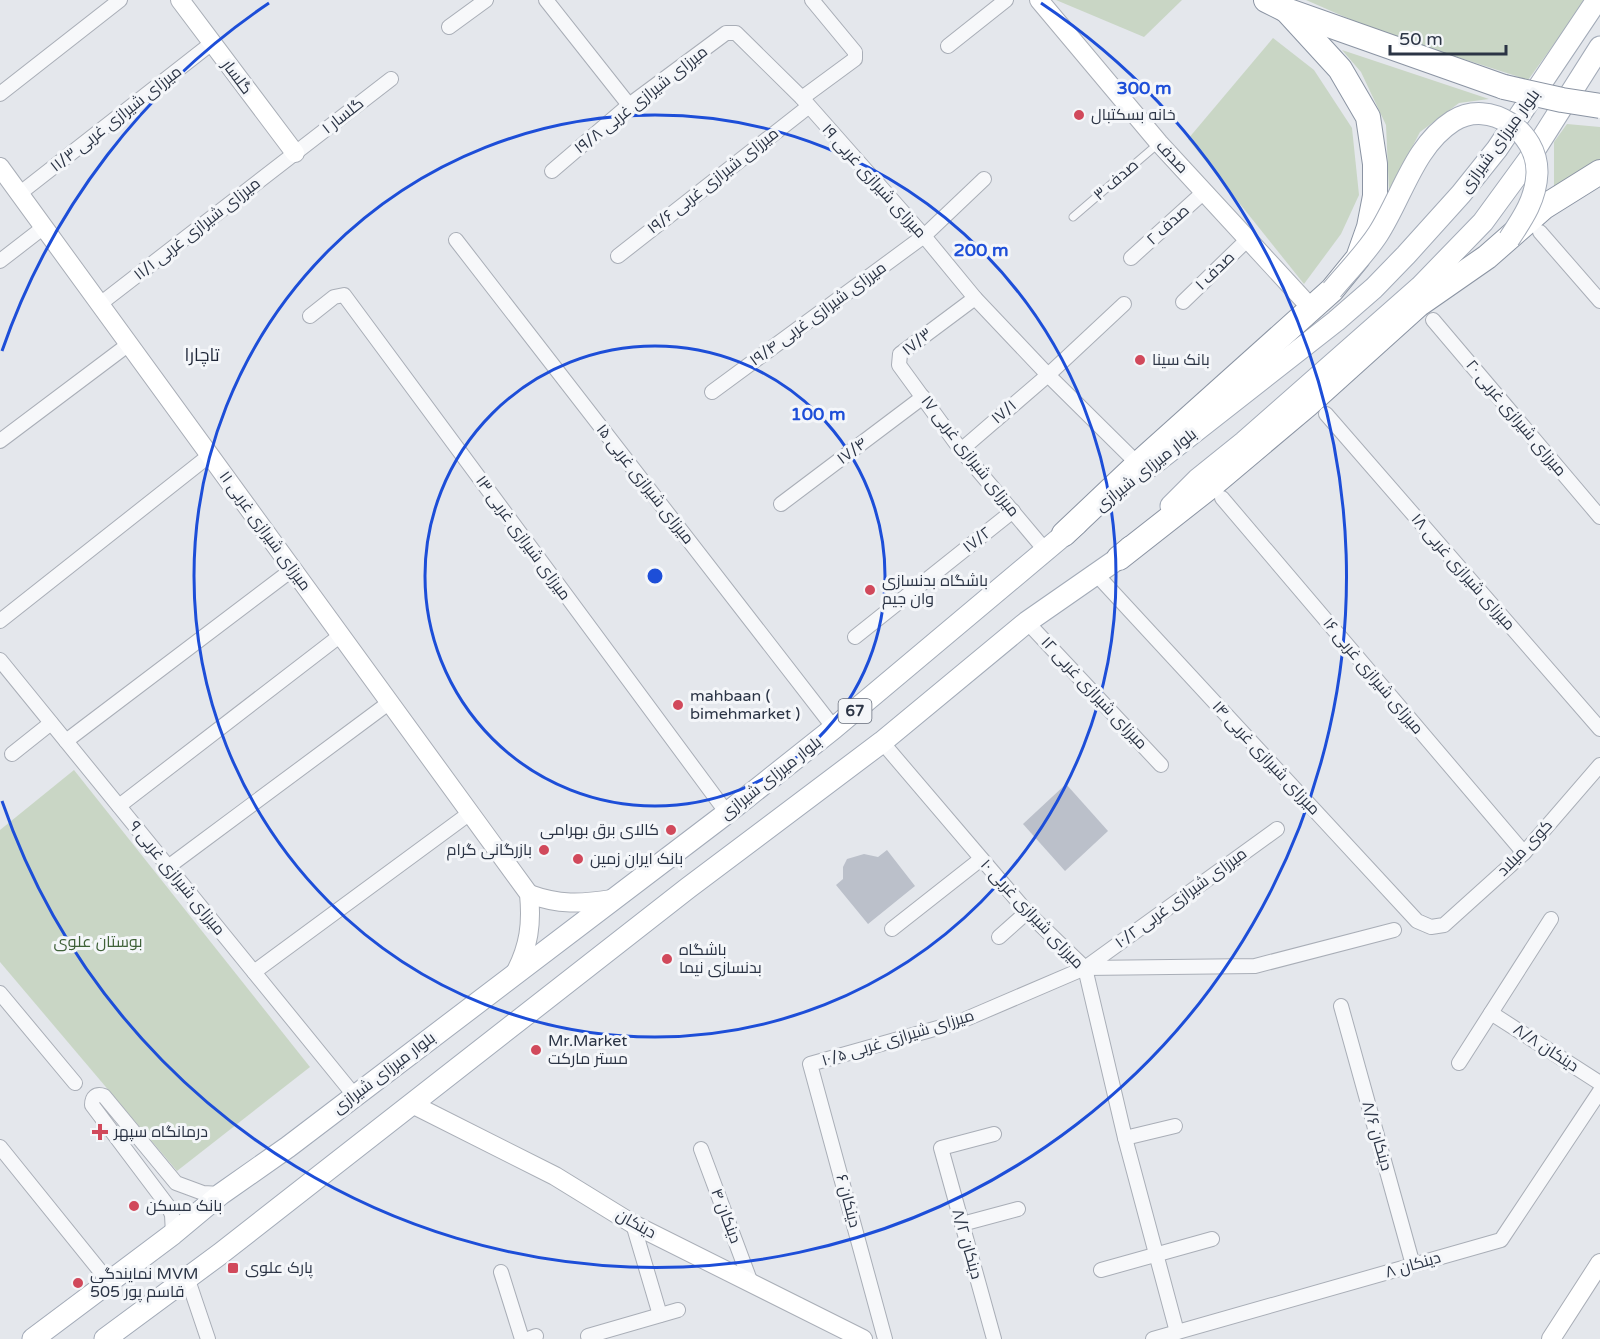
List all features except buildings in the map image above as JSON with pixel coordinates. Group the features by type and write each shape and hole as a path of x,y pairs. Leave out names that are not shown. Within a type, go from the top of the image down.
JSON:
{"highway":[{"path":"1064,534 1138,464 1332,291 1358,258 1369,227 1375,196 1375,164 1368,117 1340,69 1276,5"},
{"path":"1276,5 1504,87 1600,106"},
{"path":"1119,558 1212,485 1307,405 1419,305 1487,257 1544,207 1600,171"}],"main road":[{"name":"بلوار میرزای شیرازی","path":"33,1339 173,1234 221,1194 288,1147 727,813 834,728 1064,534 1336,321 1374,288 1461,194 1497,149 1597,0"},
{"name":"بلوار میرزای شیرازی","path":"105,1339 412,1104 688,888 882,742 1027,622 1119,558 1198,479 1420,287 1483,222 1529,159 1600,47"},
{"path":"1332,291 1376,236 1430,140 1455,120 1471,115 1490,115 1508,122 1523,135 1533,150 1537,171 1533,199 1509,239"}],"street":[{"path":"0,94 120,0"},
{"name":"گلسار","path":"180,0 295,153"},
{"path":"450,27 486,0"},
{"path":"546,0 629,105"},
{"name":"۱۹/۶ میرزای شیرازی غربی","path":"618,256 855,59 855,52 812,0"},
{"path":"948,46 1006,0"},
{"name":"صدف","path":"1039,0 1159,143 1312,309"},
{"name":"۱۹/۸ میرزای شیرازی غربی","path":"552,171 629,105 726,33 731,32"},
{"name":"۱۹ میرزای شیرازی غربی","path":"731,32 736,33 805,102 924,236 975,298 1048,375 1138,464"},
{"name":"میرزای شیرازی غربی ۱۱/۳","path":"19,194 212,43"},
{"name":"گلسار ۱","path":"295,153 391,79"},
{"name":"میرزای شیرازی غربی ۱۱/۱","path":"100,304 295,153"},
{"name":"میرزای شیرازی غربی ۱۱","path":"0,167 530,894"},
{"name":"۱۹/۴ میرزای شیرازی غربی","path":"712,392 924,236 984,179"},
{"name":"۲ صدف","path":"1131,258 1205,191"},
{"path":"0,261 44,227"},
{"path":"1540,232 1600,301"},
{"name":"۱ صدف","path":"1183,302 1248,239"},
{"name":"۱۵ میرزای شیرازی غربی","path":"456,240 834,728"},
{"name":"۱۳ میرزای شیرازی غربی","path":"310,316 334,297 344,295 727,813"},
{"name":"۱۷/۳","path":"898,359 900,354 975,298"},
{"name":"۱۷/۱","path":"961,450 1048,375 1124,304"},
{"name":"۲۰ میرزای شیرازی غربی","path":"1432,320 1600,517"},
{"path":"2,440 129,344"},
{"name":"۱۷ میرزای شیرازی غربی","path":"898,359 899,365 961,450 1045,550"},
{"name":"۱۷/۴","path":"781,504 923,397"},
{"name":"۱۸ میرزای شیرازی غربی","path":"1326,414 1600,729"},
{"path":"0,621 210,455"},
{"name":"۱۶ میرزای شیرازی غربی","path":"1222,498 1524,853"},
{"name":"۱۷/۲","path":"855,637 1013,512"},
{"path":"66,741 292,569"},
{"name":"۱۴ میرزای شیرازی غربی","path":"1096,574 1417,921 1431,927 1444,925"},
{"name":"۱۲ میرزای شیرازی غربی","path":"1027,622 1161,765"},
{"path":"118,806 341,635"},
{"name":"میرزای شیرازی غربی ۹","path":"0,660 354,1095"},
{"path":"168,867 390,702"},
{"path":"12,754 51,723"},
{"name":"۱۰ میرزای شیرازی غربی","path":"882,742 1027,912 1084,968 1125,1138 1177,1332"},
{"name":"کوی میلاد","path":"1444,925 1524,853 1600,765"},
{"path":"254,972 470,813"},
{"name":"۱۰/۲ میرزای شیرازی غربی","path":"1084,968 1277,829"},
{"path":"892,929 981,859"},
{"path":"515,973 527,947 531,930 530,894 550,902 565,903 590,903 612,899"},
{"path":"999,937 1027,912"},
{"path":"1459,1063 1551,919"},
{"path":"1084,968 1255,966 1394,930"},
{"name":"۱۰/۵ میرزای شیرازی غربی","path":"810,1064 958,1022 1084,968"},
{"path":"0,993 75,1083"},
{"name":"۸/۶ دینکان","path":"1341,1006 1413,1265"},
{"name":"۸/۸ دینکان","path":"1491,1012 1600,1083"},
{"name":"دینکان ۶","path":"810,1064 885,1339"},
{"name":"۸ دینکان","path":"1153,1339 1501,1240 1600,1092"},
{"path":"173,1234 172,1215 168,1206 92,1105 92,1099 95,1096 104,1095 176,1183 203,1193 221,1194"},
{"name":"دینکان","path":"412,1104 555,1176 633,1224 863,1339"},
{"path":"1125,1138 1175,1126"},
{"name":"دینکان ۸/۲","path":"993,1134 941,1149 994,1339"},
{"path":"0,1147 109,1282"},
{"name":"دینکان ۴","path":"700,1149 750,1283"},
{"path":"962,1224 1018,1209"},
{"path":"633,1224 660,1316"},
{"path":"1101,1270 1212,1239"},
{"path":"1551,1339 1600,1263"},
{"path":"501,1272 522,1339"},
{"path":"187,1277 208,1339"},
{"path":"588,1336 678,1310"}],"lane":[{"name":"صدف ۳","path":"1073,216 1159,143"}],"green space":[{"path":"1056,0 1182,0 1144,37"},
{"path":"1306,0 1586,0 1528,80 1377,31"},
{"path":"1273,38 1314,70 1352,128 1359,195 1341,234 1304,284 1188,139"},
{"path":"1342,50 1489,99 1459,103 1420,132 1389,192 1386,125 1361,72"},
{"path":"1567,124 1600,127 1600,159 1554,188 1554,142"},
{"name":"بوستان علوی","path":"74,770 310,1067 177,1171 0,962 0,830"}],"place":[{"name":"خانه بسکتبال","path":"1079,115"},
{"name":"بانک سینا","path":"1140,360"},
{"name":"باشگاه بدنسازی وان جیم","path":"870,590"},
{"name":"mahbaan ( bimehmarket )","path":"678,705"},
{"name":"کالای برق بهرامی","path":"671,830"},
{"name":"بازرگانی گرام","path":"544,850"},
{"name":"بانک ایران زمین","path":"578,859"},
{"name":"باشگاه بدنسازی نیما","path":"667,959"},
{"name":"Mr.Market مستر مارکت","path":"536,1050"},
{"name":"درمانگاه سپهر","path":"100,1132"},
{"name":"بانک مسکن","path":"134,1206"},
{"name":"پارک علوی","path":"233,1268"},
{"name":"نمایندگی MVM 505 قاسم پور","path":"78,1283"}],"district":[{"name":"تاچارا","path":"202,355"}]}
